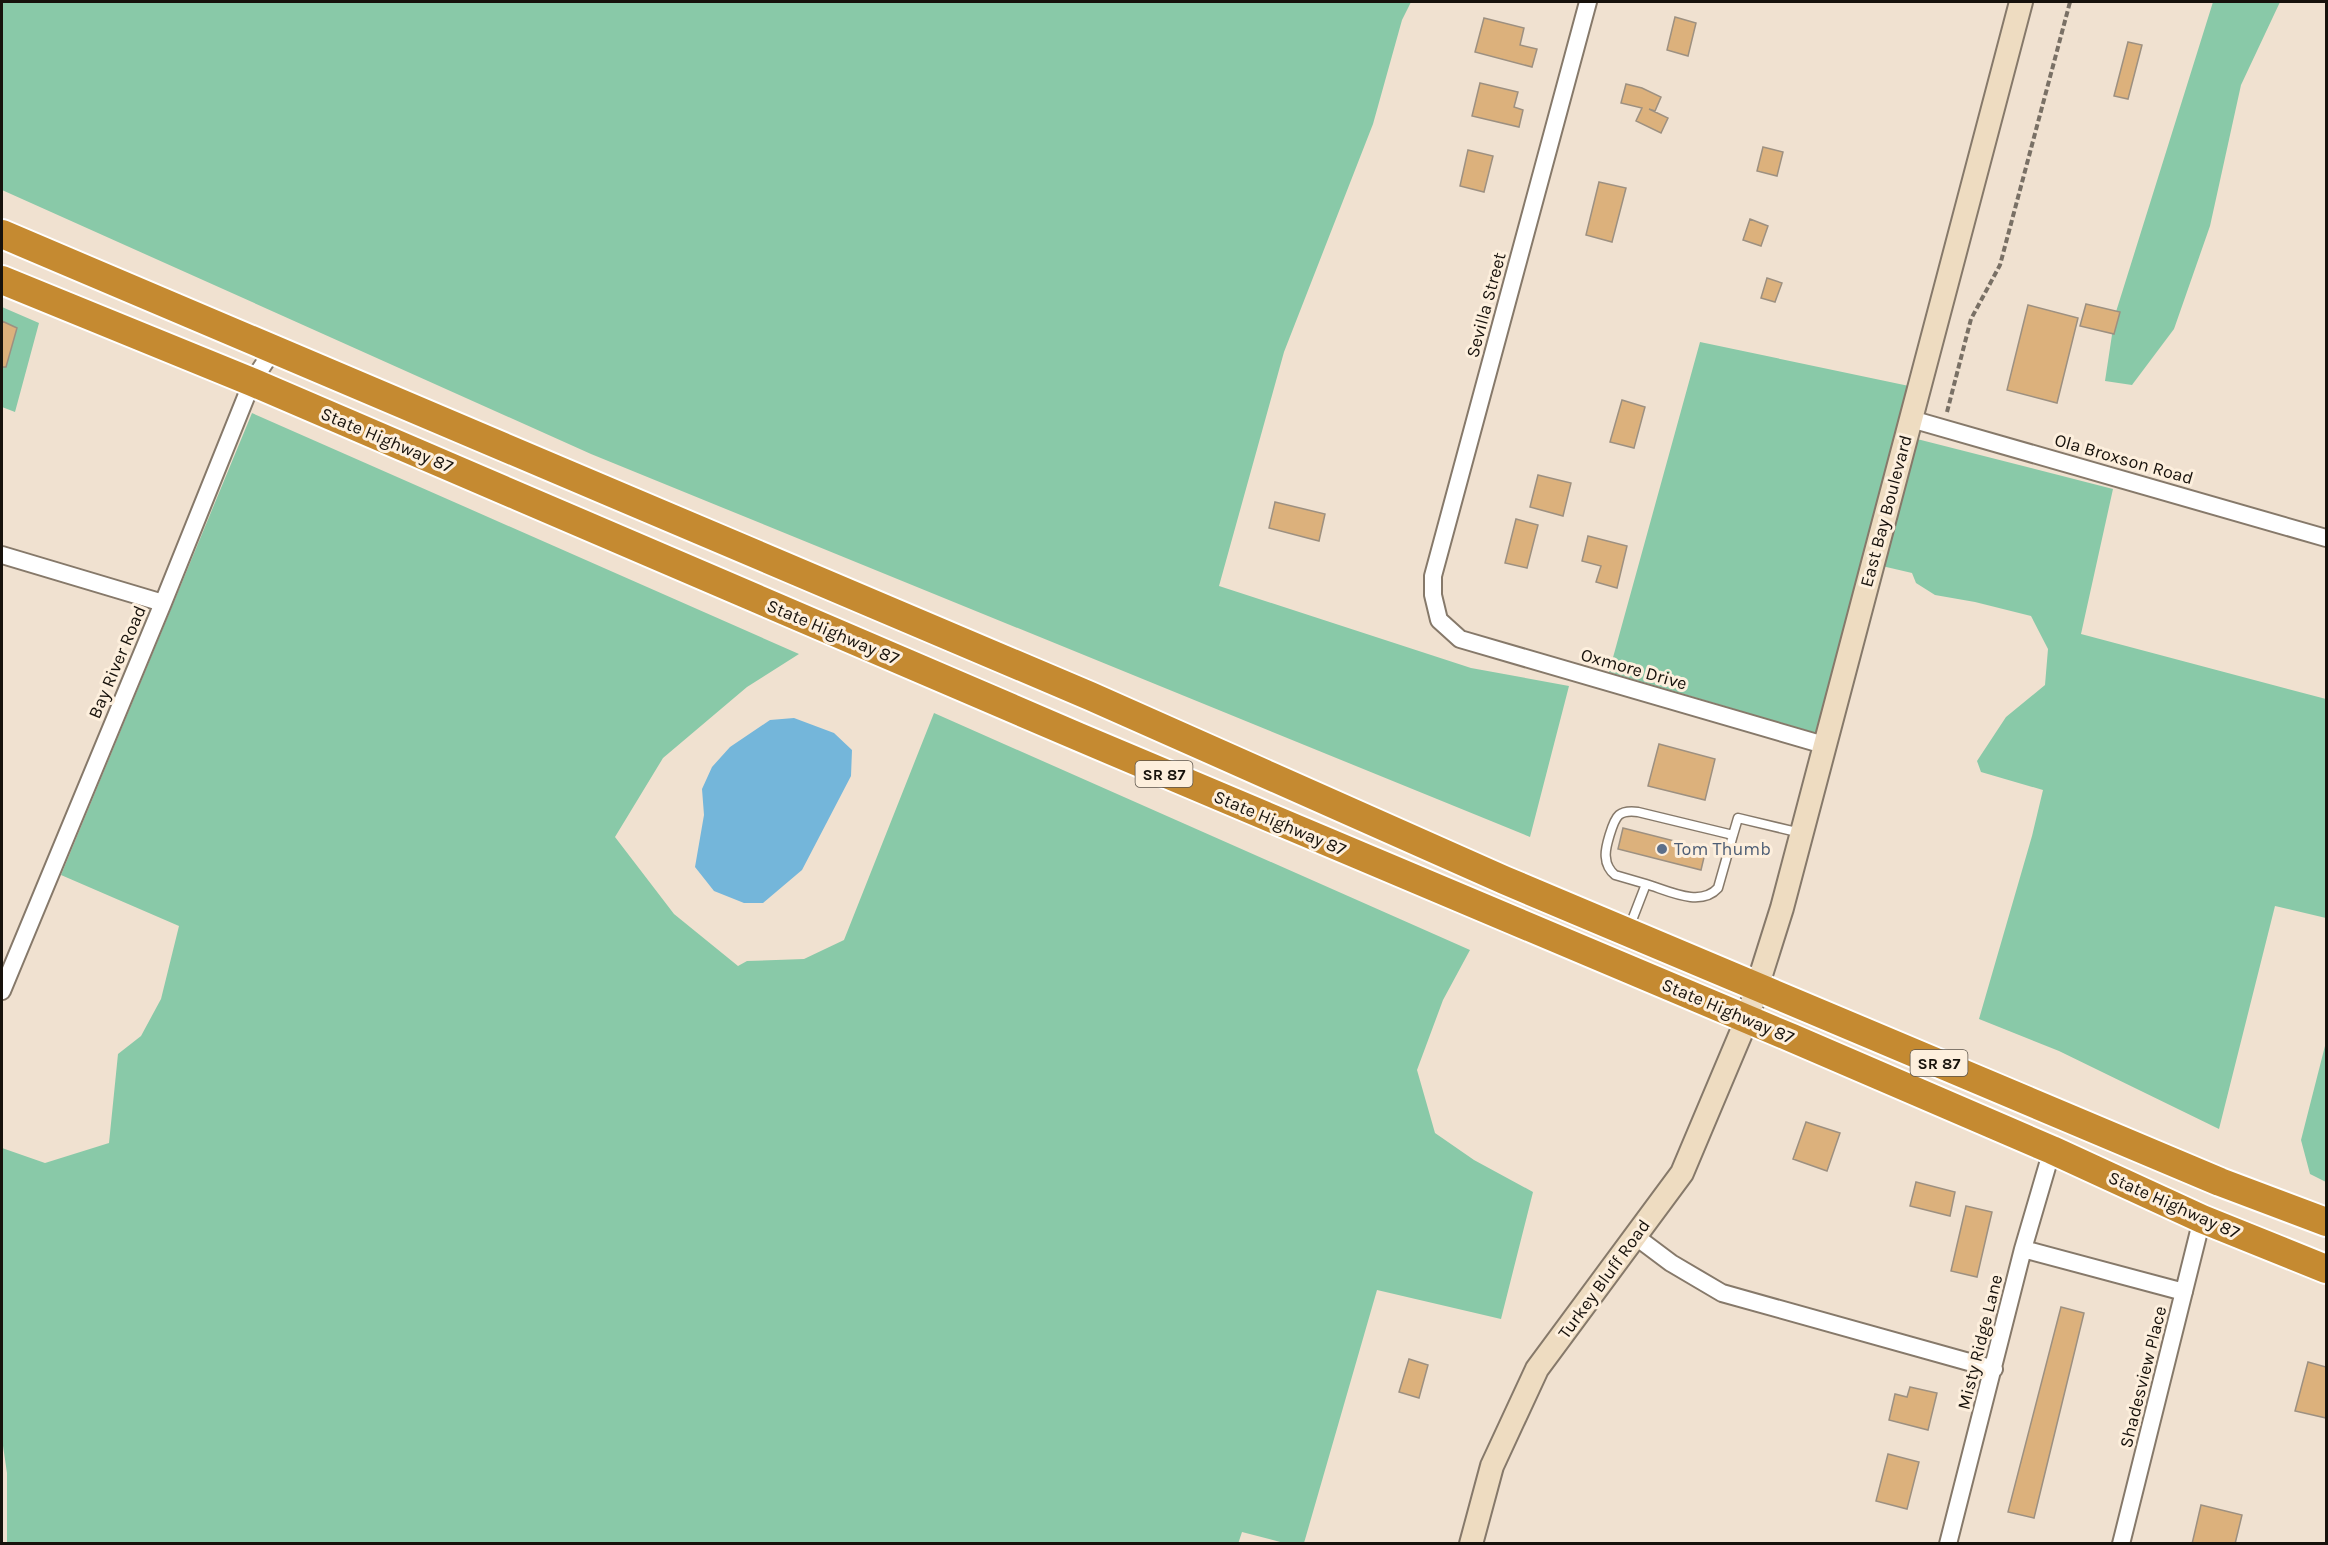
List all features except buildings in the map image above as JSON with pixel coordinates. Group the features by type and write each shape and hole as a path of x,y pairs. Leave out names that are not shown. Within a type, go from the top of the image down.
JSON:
{"highway":[{"name":"SR 87","path":"2,234 1079,692 1504,880 2209,1178 2326,1222"},
{"name":"State Highway 87","path":"2,280 252,382 1068,733 1747,1019 2052,1150 2202,1219 2326,1269"}],"main road":[{"name":"East Bay Boulevard","path":"1747,1019 1782,908 2021,2"},
{"name":"Turkey Bluff Road","path":"1471,1544 1492,1466 1537,1369 1682,1173 1747,1019"}],"street":[{"name":"Sevilla Street","path":"1438,620 1433,595 1433,576 1588,2"},
{"name":"Bay River Road","path":"2,991 252,382 273,350"},
{"name":"Ola Broxson Road","path":"1911,419 2326,538"},
{"path":"2,555 163,603"},
{"name":"Oxmore Drive","path":"1438,620 1460,639 1824,745"},
{"name":"Misty Ridge Lane","path":"1948,1544 2023,1249 2052,1150"},
{"name":"Shadesview Place","path":"2121,1544 2202,1219"},
{"path":"1635,1236 1671,1263 1722,1293 1994,1369"},
{"path":"2023,1249 2184,1292"}],"lane":[{"path":"1733,835 1626,811 1614,820 1606,852 1608,865 1615,875 1693,898 1713,893 1718,888 1738,818 1801,833"},
{"path":"1628,931 1646,884"}],"path":[{"path":"1943,428 1971,319 2000,265 2070,2"}],"green space":[{"path":"2,2 1411,2 1402,20 1373,124 1284,352 1219,586 1471,668 1569,686 1530,837 591,454 2,190"},
{"path":"2213,2 2280,2 2241,85 2210,226 2174,329 2132,385 2105,381 2115,315"},
{"path":"2,307 39,323 15,412 2,407"},
{"path":"1700,342 1909,386 1816,733 1609,672"},
{"path":"252,413 799,654 747,687 663,758 615,837 674,914 738,966 747,961 804,959 844,940 934,713 1470,950 1443,1000 1417,1070 1435,1133 1474,1160 1533,1192 1501,1319 1377,1290 1304,1543 1284,1543 1242,1532 1238,1544 7,1543 7,1473 2,1439 2,1148 45,1163 109,1143 118,1054 141,1036 161,999 179,926 61,875"},
{"path":"1917,439 2113,489 2081,634 2326,699 2326,918 2275,906 2219,1129 2059,1051 1979,1019 2043,790 1981,772 1977,761 2006,717 2045,685 2048,649 2031,616 1935,595 1916,583 1912,573 1882,566"},
{"path":"2326,1042 2326,1182 2310,1174 2301,1140"}],"water":[{"path":"794,718 834,733 852,750 851,776 802,870 763,903 744,903 714,891 695,867 704,815 702,789 712,767 730,747 770,720"}],"place":[{"name":"Tom Thumb","path":"1662,849"}]}
